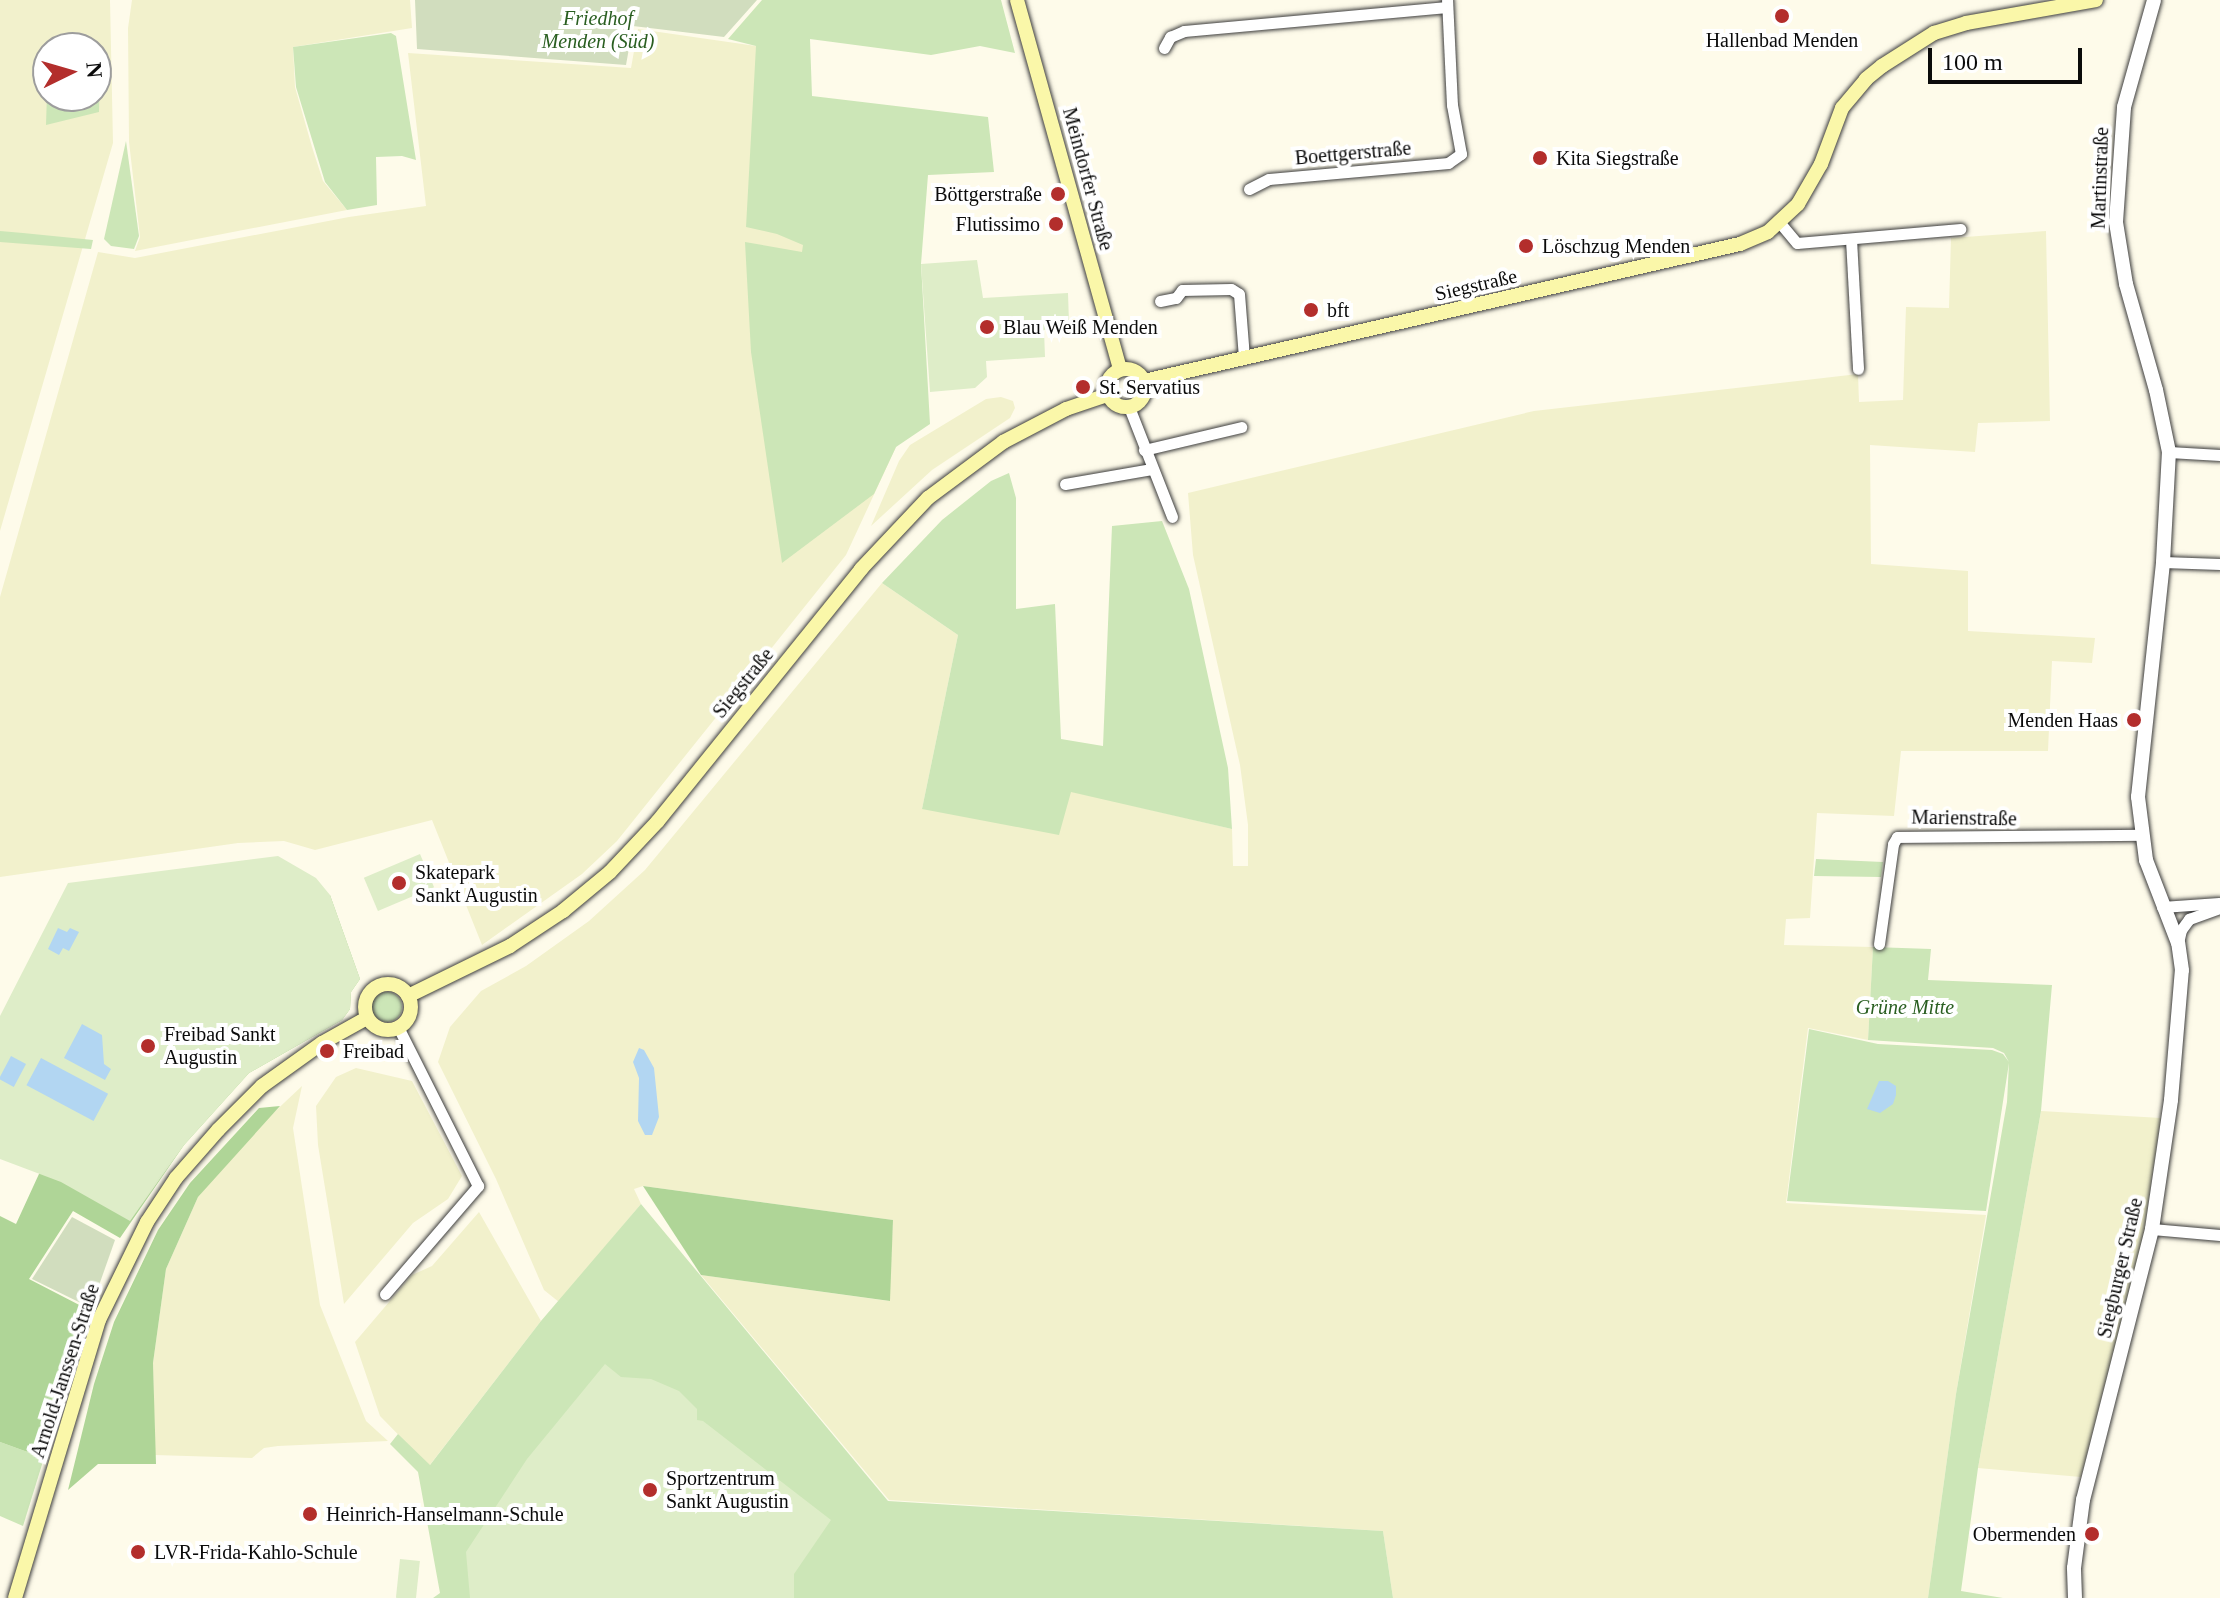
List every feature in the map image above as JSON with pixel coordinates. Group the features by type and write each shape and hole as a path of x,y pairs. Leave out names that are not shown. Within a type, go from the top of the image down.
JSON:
{"main road":[{"name":"Meindorfer Straße","path":"1017,0 1120,369"},
{"name":"Siegstraße","path":"1144,381 1719,251 1764,234 1780,223 1811,185 1842,108 1866,79 1882,66 1934,33 1966,23 2096,0"},
{"path":"1120,369 1136,372 1144,381 1142,398 1129,407 1113,403 1107,395 1109,377 1120,369"},
{"name":"Siegstraße","path":"408,996 510,946 563,911 610,872 658,821 861,569 928,498 1003,442 1066,409 1107,395"},
{"path":"378,985 395,985 408,996 408,1017 398,1027 377,1028 367,1018 367,996 378,985"},
{"name":"Arnold-Janssen-Straße","path":"15,1598 99,1320 147,1222 176,1178 262,1086 322,1043 367,1018"}],"street":[{"name":"Martinstraße","path":"2154,0 2124,107 2116,222 2126,284 2156,390 2169,452 2163,562 2138,797 2141,835 2162,907"},
{"path":"1164,48 1170,37 1184,31 1447,4"},
{"name":"Boettgerstraße","path":"1249,189 1269,179 1448,163 1461,154 1452,105 1447,4"},
{"path":"1780,223 1797,243 1960,229"},
{"path":"1851,239 1858,369"},
{"path":"1160,301 1176,298 1182,290 1231,289 1239,294 1244,357"},
{"path":"1129,407 1172,517"},
{"path":"1144,450 1241,427"},
{"path":"2169,452 2220,455"},
{"path":"1065,484 1152,469"},
{"path":"2163,562 2220,564"},
{"name":"Marienstraße","path":"1879,944 1893,844 1897,837 2141,835"},
{"path":"2162,907 2220,906"},
{"path":"2178,943 2181,930 2189,919 2220,906"},
{"name":"Siegburger Straße","path":"2075,1598 2074,1568 2083,1500 2152,1229 2172,1086 2182,970 2178,943 2162,907"},
{"path":"385,1294 478,1186 398,1027"},
{"path":"2152,1229 2220,1235"}],"green space":[{"path":"0,0 110,0 111,32 32,32 32,112 112,112 112,95 113,143 0,531"},
{"path":"132,0 410,0 412,28 293,47 295,87 323,181 347,210 135,251 140,237 129,142 128,28"},
{"name":"Friedhof Menden (Süd)","path":"415,0 757,0 724,37 633,26 626,65 417,49"},
{"path":"762,0 1001,0 1015,53 980,46 931,55 810,39 812,96 988,117 994,172 928,175 921,264 930,424 896,447 874,494 782,563 751,352 745,242 802,252 803,245 777,234 746,227 756,46 728,39"},
{"path":"638,29 756,46 812,96 803,252 896,447 846,555 617,841 582,874 482,945 432,820 315,850 284,841 238,843 0,877 0,597 98,252 135,258 349,217 426,206 408,53 631,68"},
{"path":"391,33 396,36 416,160 402,156 376,157 377,205 347,210 325,182 296,87 293,47"},
{"path":"46,112 99,112 46,125"},
{"path":"126,141 139,236 134,249 111,246 104,239"},
{"path":"0,231 93,240 91,249 0,242"},
{"path":"2046,231 2050,421 1978,423 1975,452 1870,445 1871,564 1968,571 1968,631 2095,638 2092,663 2052,661 2048,751 1901,751 1894,816 1817,813 1810,918 1786,919 1784,945 1873,947 1868,1040 1808,1028 1786,1203 1986,1215 1956,1394 1928,1598 1393,1598 1383,1531 889,1500 701,1275 889,1301 893,1220 643,1186 634,1189 641,1204 559,1302 544,1290 496,1179 438,1062 450,1027 481,991 526,966 589,921 645,870 882,583 958,635 922,809 1071,791 1232,829 1233,866 1248,866 1248,825 1240,765 1193,555 1188,493 1534,411 1858,374 1859,402 1903,400 1906,307 1949,308 1951,238"},
{"name":"Blau Weiß Menden","path":"977,260 983,298 1068,293 1069,323 1044,330 1045,357 986,361 987,377 975,388 930,392 921,264"},
{"path":"1001,397 1013,401 1015,408 1010,418 932,470 871,526 899,461 910,445 986,399"},
{"path":"1009,473 1016,498 1016,609 1055,604 1061,739 1103,746 1112,526 1162,521 1189,589 1228,768 1232,829 1071,792 1059,835 922,809 958,635 882,583 942,520 991,481"},
{"name":"Skatepark Sankt Augustin","path":"420,854 434,887 378,911 364,878"},
{"name":"Freibad Sankt Augustin","path":"278,856 316,878 330,895 360,979 351,992 350,1009 342,1020 249,1073 184,1145 130,1221 61,1182 0,1159 0,1016 68,883"},
{"path":"1816,859 1883,862 1881,877 1814,876"},
{"path":"330,895 360,979 351,992 350,1009 342,1020 249,1073 184,1145 120,1238 73,1211 29,1279 89,1310 44,1458 0,1442 0,1216 16,1224 44,1163 321,909"},
{"name":"Grüne Mitte","path":"1873,947 1931,949 1928,980 2052,985 2041,1111 1978,1468 1961,1591 2003,1598 1928,1598 1956,1394 2007,1102 2009,1063 1986,1211 1787,1201 1809,1029 1878,1044 1992,1050 2003,1054 2009,1062 2004,1053 1993,1048 1868,1040"},
{"path":"387,992 393,993 401,1001 401,1013 393,1021 387,1022 381,1021 373,1013 372,1007 373,1001 381,993"},
{"path":"356,1068 412,1081 462,1176 448,1199 413,1223 344,1304 318,1145 316,1106 336,1077"},
{"path":"302,1086 293,1128 320,1305 366,1421 388,1441 278,1446 264,1448 252,1458 155,1455 153,1363 166,1269 198,1197 248,1137"},
{"path":"280,1106 198,1197 166,1269 153,1363 156,1464 98,1464 68,1490 94,1384 114,1322 158,1230 190,1183 259,1108"},
{"path":"2041,1111 2161,1118 2143,1237 2081,1477 1978,1468"},
{"path":"643,1186 893,1220 890,1301 701,1275"},
{"path":"641,1204 888,1501 1383,1531 1393,1598 433,1598 440,1593 418,1472 390,1444 398,1434 430,1465 541,1321"},
{"path":"479,1212 541,1321 429,1466 380,1416 355,1342 412,1275 432,1266"},
{"path":"72,1217 115,1240 91,1308 32,1279"},
{"name":"Sportzentrum Sankt Augustin","path":"605,1364 621,1377 651,1379 679,1391 697,1409 697,1420 703,1421 831,1520 794,1574 794,1598 470,1598 466,1552 527,1459"},
{"path":"0,1442 44,1458 23,1526 0,1516"},
{"path":"400,1559 420,1561 416,1598 396,1598"}],"water":[{"path":"58,928 79,932 69,951 63,948 59,955 48,949"},
{"path":"82,1024 102,1035 104,1064 111,1069 105,1080 64,1058"},
{"path":"639,1048 644,1050 654,1068 659,1117 652,1135 645,1135 638,1121 639,1078 633,1062"},
{"path":"11,1056 26,1064 14,1087 0,1080"},
{"path":"41,1058 108,1094 94,1121 26,1085"},
{"path":"1879,1081 1888,1081 1896,1086 1893,1104 1880,1113 1867,1109"}],"place":[{"name":"Hallenbad Menden","path":"1782,16"},
{"name":"Kita Siegstraße","path":"1540,158"},
{"name":"Böttgerstraße","path":"1058,194"},
{"name":"Flutissimo","path":"1056,224"},
{"name":"Löschzug Menden","path":"1526,246"},
{"name":"bft","path":"1311,310"},
{"name":"Blau Weiß Menden","path":"987,327"},
{"name":"St. Servatius","path":"1083,387"},
{"name":"Menden Haas","path":"2134,720"},
{"name":"Skatepark Sankt Augustin","path":"399,883"},
{"name":"Freibad Sankt Augustin","path":"148,1046"},
{"name":"Freibad","path":"327,1051"},
{"name":"Sportzentrum Sankt Augustin","path":"650,1490"},
{"name":"Heinrich-Hanselmann-Schule","path":"310,1514"},
{"name":"Obermenden","path":"2092,1534"},
{"name":"LVR-Frida-Kahlo-Schule","path":"138,1552"}]}
